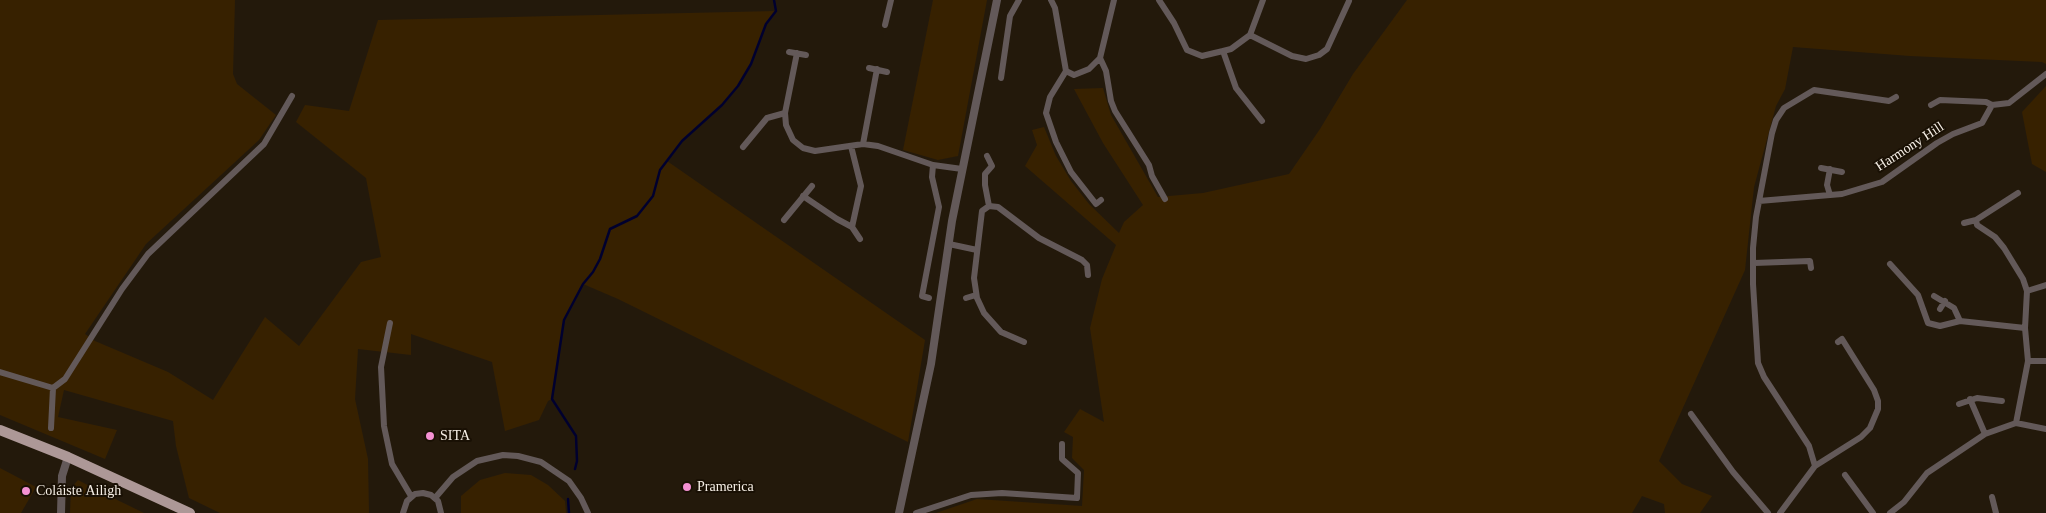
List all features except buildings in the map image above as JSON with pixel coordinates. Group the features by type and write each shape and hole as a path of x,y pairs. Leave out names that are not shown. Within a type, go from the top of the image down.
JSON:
{"main road":[{"path":"0,430 68,457 190,513"}],"street":[{"path":"885,25 891,0"},
{"path":"898,513 931,364 962,169 997,0"},
{"path":"1001,78 1010,16 1019,0"},
{"path":"1051,0 1055,8 1066,71 1050,97 1046,113 1056,142 1071,172 1096,204 1101,200"},
{"path":"1066,71 1074,75 1089,68 1100,58 1114,0"},
{"path":"1159,0 1174,23 1187,50 1202,56 1231,49 1250,35 1263,0"},
{"path":"1250,35 1292,56 1306,59 1319,55 1327,48 1334,37 1349,1"},
{"path":"1222,51 1236,88 1262,121"},
{"path":"789,52 806,56"},
{"path":"797,54 786,113 786,125 793,140 803,148 815,151 862,144 878,146 933,165 962,169"},
{"path":"1100,58 1106,71 1111,101 1115,111 1149,165 1152,176 1165,199"},
{"path":"869,68 887,72"},
{"path":"862,144 877,69"},
{"path":"1931,105 1940,100 1986,102 1992,105 2013,101 2046,74"},
{"path":"1815,466 1809,446 1760,370 1754,311 1753,248 1759,201 1776,120 1789,105 1814,90 1889,101 1896,97"},
{"path":"53,388 65,379 122,289 148,254 264,144 292,96"},
{"name":"Harmony Hill","path":"1759,201 1830,196 1882,182 1937,143 1982,122 1992,105"},
{"path":"742,147 767,118 786,113"},
{"path":"851,146 861,186 852,227"},
{"path":"987,156 992,166 985,174 988,206"},
{"path":"929,298 922,296 939,208 932,177 933,165"},
{"path":"1821,168 1842,172"},
{"path":"1830,169 1828,185 1830,196"},
{"path":"784,220 812,186"},
{"path":"1964,223 1976,220 2018,193"},
{"path":"803,196 852,227 860,239"},
{"path":"1024,342 1001,332 984,313 976,295 974,278 982,211 988,206 998,207 1039,238 1082,260 1087,265 1088,275"},
{"path":"1976,220 1977,225 1995,237 2004,248 2023,279 2027,291 2025,328 2028,361 2016,423"},
{"path":"949,244 977,250"},
{"path":"1754,263 1810,261 1811,268"},
{"path":"1890,264 1918,295 1928,323 1940,326 1960,320 2025,328"},
{"path":"2027,291 2046,285"},
{"path":"966,298 976,295"},
{"path":"1934,296 1954,308 1960,320"},
{"path":"1940,309 1945,301"},
{"path":"390,323 381,367 384,426 392,464 411,496"},
{"path":"1780,513 1815,466 1861,437 1870,428 1878,409 1878,401 1874,390 1842,339 1838,342"},
{"path":"2028,361 2046,361"},
{"path":"0,372 53,388"},
{"path":"51,428 53,388"},
{"path":"1959,404 1970,400 1987,398 2002,401"},
{"path":"1970,400 1985,434"},
{"path":"1691,414 1734,472 1768,513"},
{"path":"1890,513 1904,502 1926,474 1985,434 2016,423 2046,429"},
{"path":"916,513 971,496 1002,493 1077,498 1078,473 1062,460 1062,444"},
{"path":"435,498 454,477 478,461 503,455 518,456 541,462 569,481 581,498 588,513"},
{"path":"62,513 62,476 68,457"},
{"path":"1845,476 1873,513"},
{"path":"403,513 406,501 411,496 423,493 435,498 440,504 442,513"},
{"path":"1992,497 1996,513"}],"shaded area":[{"path":"0,0 235,0 233,74 237,84 276,115 259,140 146,244 85,334 95,341 168,372 213,400 265,317 299,346 361,262 381,257 366,178 296,122 305,105 349,111 378,20 776,11 766,24 751,64 738,86 722,105 682,141 667,161 925,340 908,442 618,299 583,284 564,320 552,399 548,401 539,420 505,431 492,362 411,334 411,355 358,349 355,399 368,459 369,513 220,513 189,498 176,446 173,421 64,390 58,417 117,430 105,459 0,415"},
{"path":"933,0 987,0 958,156 938,160 903,150"},
{"path":"1407,0 2046,0 2046,64 2042,62 1910,56 1793,47 1785,89 1776,106 1754,187 1745,270 1659,461 1682,484 1712,496 1700,513 1665,513 1664,504 1642,496 1632,513 936,513 977,499 1082,506 1084,470 1072,458 1073,437 1064,432 1080,409 1104,422 1090,328 1102,279 1116,245 1025,166 1037,145 1032,130 1044,127 1056,156 1071,181 1089,204 1119,233 1124,222 1143,205 1103,143 1074,89 1103,88 1111,115 1158,197 1203,193 1289,174 1320,129 1353,74"},
{"path":"2046,86 2046,172 2032,164 2022,112"},
{"path":"0,468 36,487 21,513 0,513"},
{"path":"505,473 531,475 548,485 565,501 566,513 461,513 461,496 480,480"},
{"path":"78,480 144,513 70,513 71,488"}],"waterway":[{"path":"575,469 577,461 576,436 552,399 564,320 583,284 593,272 600,259 610,229 637,216 653,196 660,170 682,141 722,105 738,86 751,64 766,24 776,11 774,0"},
{"path":"568,499 569,513"}],"place":[{"name":"SITA","path":"430,436"},
{"name":"Pramerica","path":"687,487"},
{"name":"Coláiste Ailigh","path":"26,491"}]}
